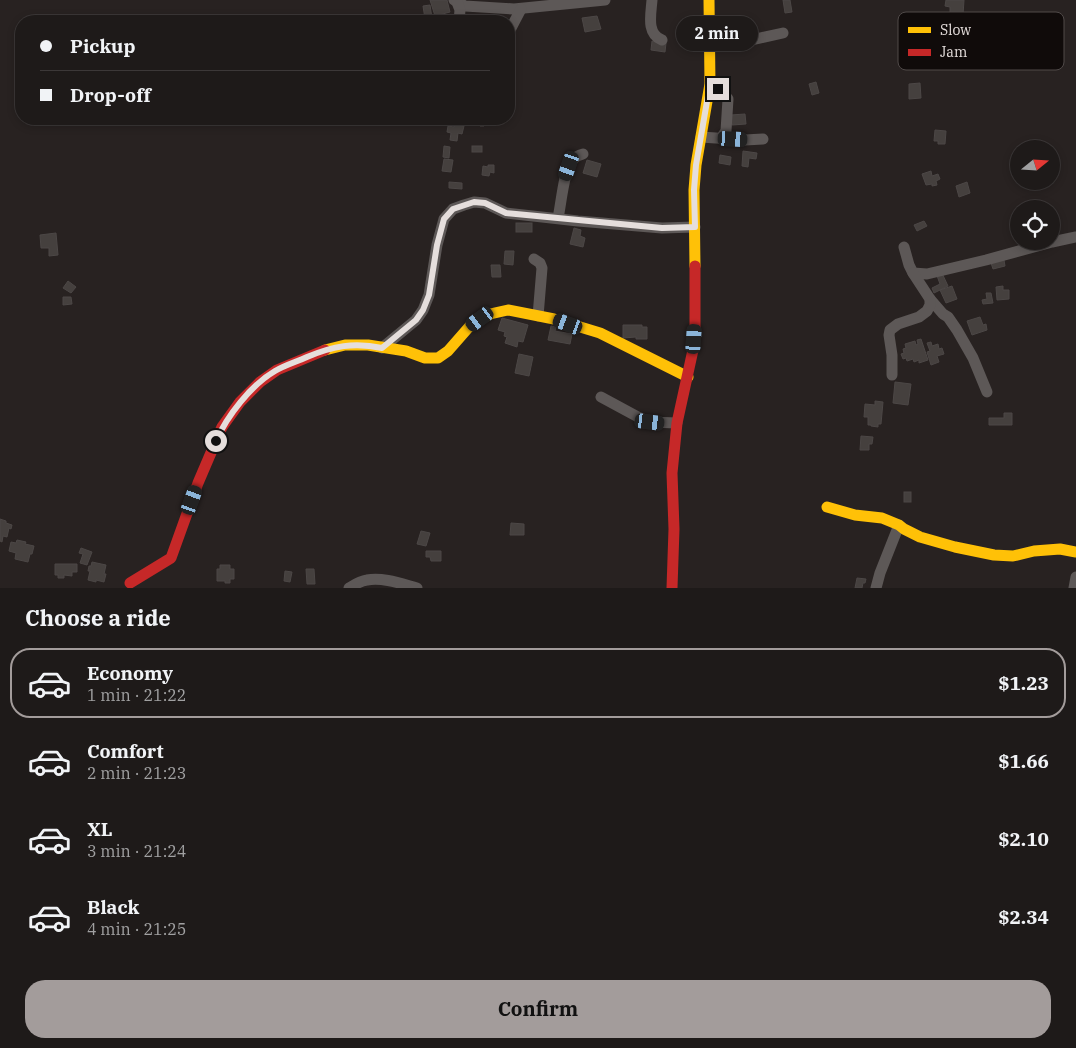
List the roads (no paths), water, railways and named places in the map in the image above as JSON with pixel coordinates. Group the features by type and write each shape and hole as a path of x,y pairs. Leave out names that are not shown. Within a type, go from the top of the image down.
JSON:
{"street":[{"path":"456,1 465,6 516,6 605,0"},
{"path":"652,0 651,30 653,35 662,40"},
{"path":"672,588 674,530 672,473 677,423 693,350 694,190 696,165 710,84 708,0"},
{"path":"456,1 460,10 460,15"},
{"path":"710,41 758,40 783,33"},
{"path":"710,84 728,99 726,131 721,138"},
{"path":"701,137 746,140 763,139"},
{"path":"558,218 569,166 572,160 583,154"},
{"path":"382,348 416,320 423,310 429,295 437,245 444,219 453,209 474,202 485,203 506,213 662,228 695,227"},
{"path":"913,273 927,274 1076,237"},
{"path":"904,247 913,273 930,299 948,317 957,330 973,358 987,392"},
{"path":"534,259 540,263 542,268 538,316"},
{"path":"892,375 890,330 898,324 919,317 930,305 930,299"},
{"path":"130,583 170,558 198,483 222,427 240,402 260,382 276,370 324,350 338,346 368,345 406,351 425,358 438,358 469,327 480,319 490,314 508,310 554,319 600,333 688,376"},
{"path":"601,397 650,422 677,423"},
{"path":"827,506 856,515 882,518 920,537 994,555 1013,556 1034,551 1060,549 1076,552"},
{"path":"876,588 899,525"},
{"path":"1074,588 1076,577"},
{"path":"349,588 365,580 373,579 417,588"}]}
